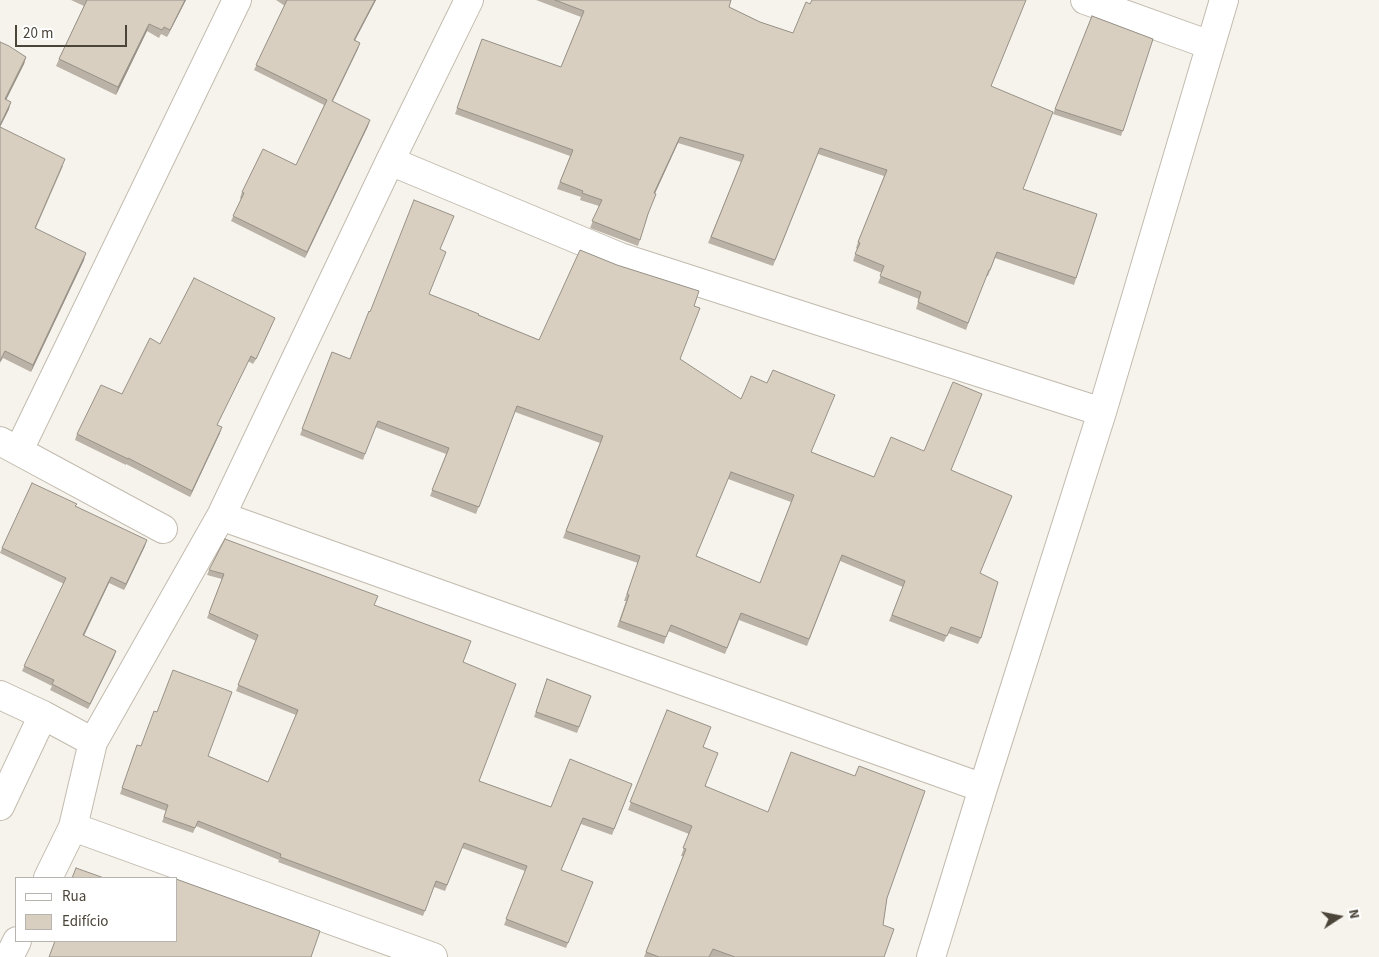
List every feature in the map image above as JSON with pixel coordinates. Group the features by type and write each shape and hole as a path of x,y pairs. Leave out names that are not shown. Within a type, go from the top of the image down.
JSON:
{"street":[{"path":"163,529 10,446 237,0"},
{"path":"48,877 73,827 93,742 221,516 469,0"},
{"path":"1085,0 1210,45"},
{"path":"931,957 1102,412 1224,0"},
{"path":"390,162 620,257 1102,412"},
{"path":"221,516 983,788"},
{"path":"0,695 43,715 93,742"},
{"path":"0,806 43,715"},
{"path":"73,827 433,957"},
{"path":"9,957 16,942"}],"building":[{"path":"87,0 185,0 170,30 164,27 162,30 149,24 118,87 59,59"},
{"path":"287,0 375,0 354,40 360,43 332,101 370,120 307,252 233,216 244,193 242,192 263,149 296,165 327,100 256,65"},
{"path":"555,0 731,0 729,7 760,22 793,33 806,2 810,4 812,0 1026,0 991,86 1053,112 1023,189 1097,214 1076,278 997,252 968,323 918,302 921,292 880,276 884,266 855,254 887,170 820,148 775,260 711,237 744,155 680,137 654,193 656,194 640,240 592,221 602,200 560,182 573,150 457,108 482,39 561,67 584,11"},
{"path":"1092,16 1153,39 1123,131 1055,109"},
{"path":"0,42 26,57 5,99 11,102 0,125"},
{"path":"0,127 65,159 35,228 86,253 33,365 5,351 0,361"},
{"path":"414,200 454,216 440,249 446,252 429,294 539,340 580,250 617,265 699,291 694,306 700,308 680,359 741,399 751,376 767,383 773,370 835,395 811,452 874,477 891,437 924,451 953,382 982,394 951,470 1012,496 980,573 998,582 981,638 951,627 947,636 892,615 905,581 842,555 809,639 741,613 727,648 671,625 666,637 620,621 640,556 566,531 603,436 517,406 479,507 432,490 449,448 378,421 365,454 302,429 332,352 350,359","holes":["731,472 794,495 760,583 696,556"]},
{"path":"194,278 275,318 256,359 251,356 217,425 222,427 192,491 77,434 101,385 122,394 150,338 160,344"},
{"path":"32,483 77,504 75,506 147,540 126,584 111,577 83,635 116,651 90,704 52,684 54,680 24,666 66,578 2,548"},
{"path":"225,539 378,596 374,605 471,641 463,662 516,684 479,781 551,807 570,759 632,784 614,829 583,818 561,870 593,882 568,943 506,919 527,866 464,843 447,885 436,881 425,911 280,857 281,854 198,821 195,828 164,817 168,805 122,788 137,745 141,746 154,711 157,712 173,670 232,692 208,756 268,782 298,710 238,685 258,635 209,613 224,574 209,570"},
{"path":"547,679 591,696 579,727 536,712"},
{"path":"667,710 711,727 703,747 718,753 705,786 768,812 791,752 855,776 859,766 925,791 887,898 883,925 894,929 884,957 735,957 713,949 709,957 659,957 646,952 686,849 683,848 692,826 630,802"},
{"path":"76,868 101,877 72,877"},
{"path":"178,880 320,931 311,957 49,957 55,942 178,942"}]}
